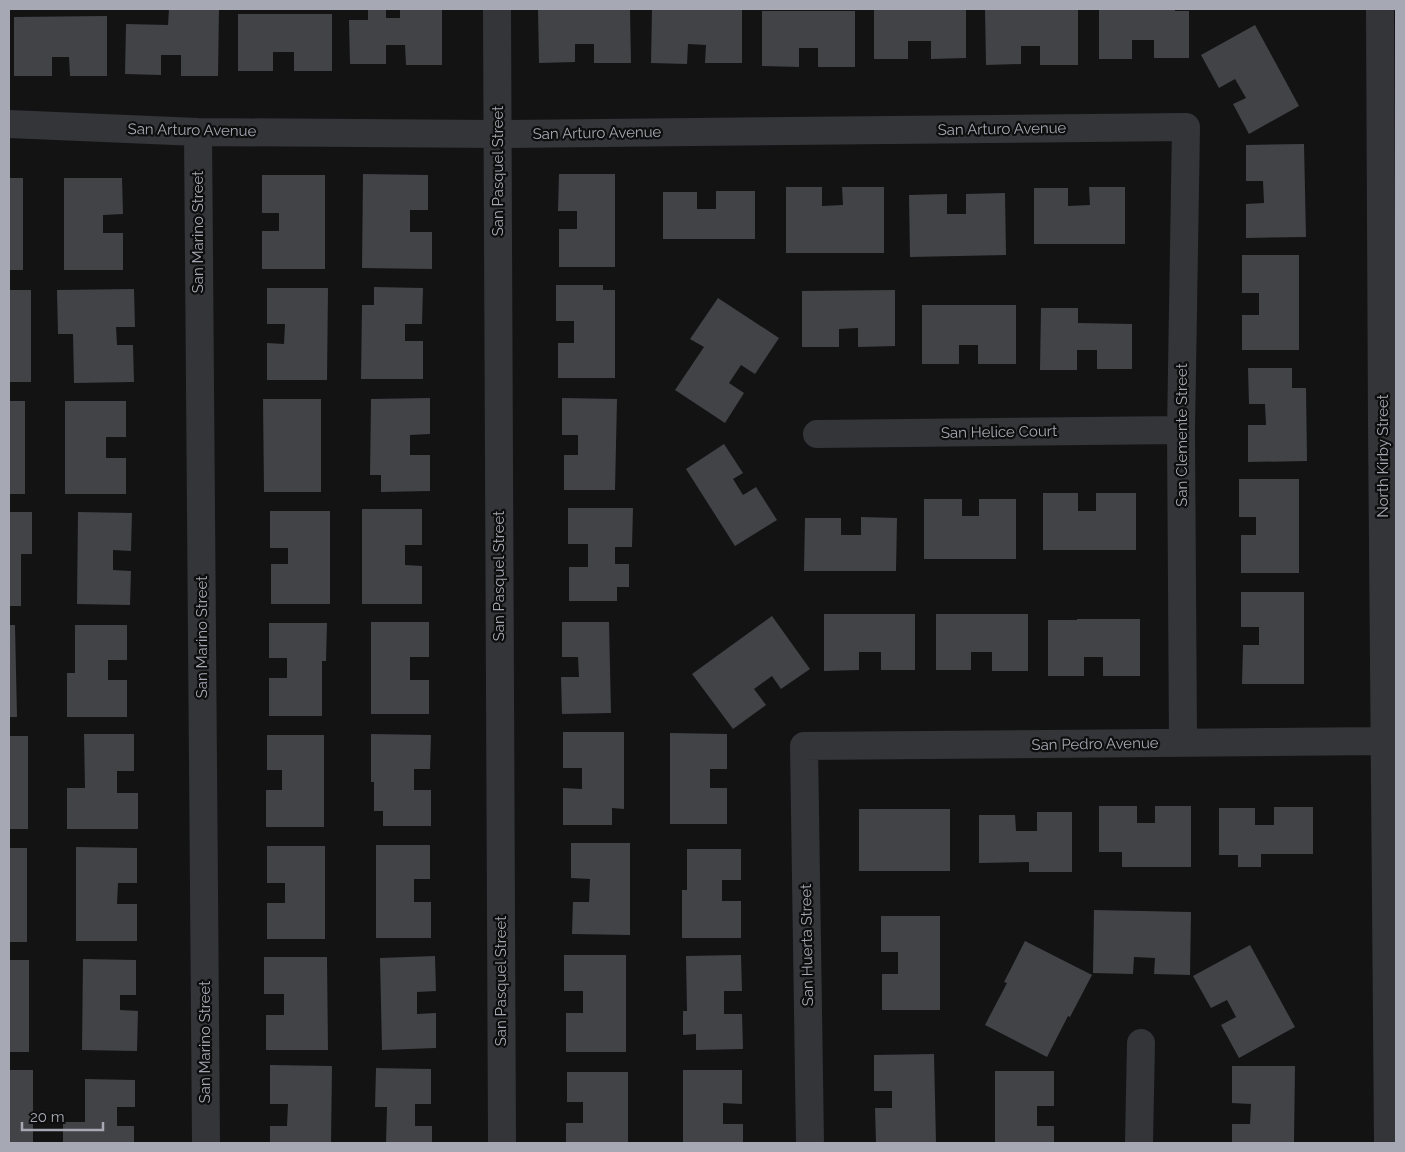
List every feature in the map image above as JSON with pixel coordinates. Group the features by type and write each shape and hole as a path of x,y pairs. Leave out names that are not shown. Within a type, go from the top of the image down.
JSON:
{"street":[{"name":"San Pasquel Street","path":"497,9 502,1143"},
{"name":"North Kirby Street","path":"1380,9 1389,389 1386,741 1388,1143"},
{"name":"San Arturo Avenue","path":"9,124 198,132 497,134 1186,128"},
{"name":"San Clemente Street","path":"1183,743 1181,430 1186,128"},
{"name":"San Marino Street","path":"198,132 206,1143"},
{"name":"San Helice Court","path":"817,434 1181,430"},
{"name":"San Pedro Avenue","path":"804,746 1386,741"},
{"name":"San Huerta Street","path":"804,746 810,1143"},
{"path":"1139,1143 1141,1042"}],"building":[{"path":"169,9 219,9 218,76 181,76 181,55 161,55 161,75 125,74 126,24 168,25"},
{"path":"368,9 386,9 386,18 400,18 400,9 442,9 442,65 406,65 405,45 386,45 386,64 350,64 349,20 368,20"},
{"path":"538,9 630,9 631,63 594,63 594,44 575,44 575,62 539,63"},
{"path":"652,9 742,9 742,63 705,63 706,45 688,44 687,64 651,63"},
{"path":"874,9 966,9 966,58 931,59 931,41 908,41 908,59 874,59"},
{"path":"985,9 1078,9 1078,65 1040,65 1040,46 1021,46 1021,64 986,65"},
{"path":"1099,9 1175,9 1175,11 1189,11 1189,58 1154,58 1154,40 1132,40 1132,59 1099,59"},
{"path":"762,11 855,11 855,67 818,67 818,48 799,48 799,67 762,66"},
{"path":"238,14 332,14 332,71 294,71 294,52 273,52 273,71 238,71"},
{"path":"107,16 107,76 70,76 69,57 52,57 52,76 14,76 14,17"},
{"path":"1255,25 1299,106 1249,134 1233,104 1246,98 1235,79 1219,88 1201,55"},
{"path":"1304,144 1306,237 1246,238 1246,204 1264,203 1263,181 1246,181 1246,145"},
{"path":"363,174 428,175 428,210 410,210 410,232 432,232 432,269 362,268"},
{"path":"559,174 615,174 615,267 559,267 559,229 577,229 577,211 558,211"},
{"path":"262,175 325,175 325,269 262,269 262,231 279,231 279,213 262,213"},
{"path":"9,178 23,178 23,270 9,270"},
{"path":"64,178 122,178 123,214 103,215 103,233 123,233 123,270 64,270"},
{"path":"786,187 822,187 822,206 843,205 842,187 884,187 884,253 786,253"},
{"path":"1089,187 1125,187 1125,244 1034,244 1034,188 1068,188 1068,206 1090,205"},
{"path":"716,191 755,191 755,239 663,239 663,192 697,192 697,209 716,209"},
{"path":"1005,193 1006,255 910,257 909,195 947,194 947,214 966,214 966,194"},
{"path":"1242,255 1299,255 1299,350 1242,350 1242,315 1259,315 1259,293 1242,293"},
{"path":"556,285 603,285 603,290 615,290 615,378 558,378 558,343 574,343 574,321 556,321"},
{"path":"374,287 423,288 422,324 405,324 405,341 423,341 423,379 361,379 362,305 374,305"},
{"path":"267,288 328,288 327,380 267,380 267,343 284,344 285,324 267,324"},
{"path":"134,289 135,327 116,327 117,345 133,345 134,382 74,383 73,334 58,334 57,290"},
{"path":"9,290 31,290 31,382 9,382"},
{"path":"895,290 895,346 858,347 858,328 839,329 839,347 802,347 802,291"},
{"path":"718,298 779,338 755,374 741,365 729,383 744,393 725,423 675,390 704,347 690,339"},
{"path":"922,305 1016,305 1016,364 978,364 978,345 959,345 959,364 922,364"},
{"path":"1041,308 1078,308 1078,323 1132,324 1132,369 1097,369 1097,350 1077,350 1077,370 1040,370"},
{"path":"1248,368 1292,368 1292,388 1306,388 1307,461 1248,462 1248,425 1266,425 1265,404 1249,404"},
{"path":"430,398 430,434 410,435 410,455 430,455 430,491 381,492 381,475 370,475 371,399"},
{"path":"562,398 617,399 615,490 564,490 564,455 578,455 578,435 562,435"},
{"path":"263,399 321,399 321,492 264,492"},
{"path":"9,401 25,401 25,494 9,494"},
{"path":"65,401 126,401 126,437 106,437 106,458 126,458 126,494 65,494"},
{"path":"724,444 743,473 733,479 743,495 756,487 777,520 735,546 686,469"},
{"path":"1239,479 1299,479 1299,573 1241,573 1241,535 1256,535 1256,517 1239,517"},
{"path":"1043,493 1078,493 1078,511 1096,511 1096,493 1136,493 1136,550 1043,550"},
{"path":"924,499 962,499 962,516 979,516 979,499 1016,499 1016,559 924,559"},
{"path":"568,508 633,508 632,547 615,547 615,564 629,564 629,587 617,587 617,601 569,601 569,567 588,567 588,544 568,544"},
{"path":"362,509 422,509 422,545 405,545 405,565 422,566 422,604 362,604"},
{"path":"270,511 330,511 330,604 271,604 271,564 288,564 288,548 270,548"},
{"path":"9,512 32,512 32,554 21,554 21,606 9,606"},
{"path":"78,512 132,513 131,551 113,550 113,570 131,571 130,605 77,604"},
{"path":"861,517 897,518 896,571 804,571 805,518 841,518 841,535 861,535"},
{"path":"1241,592 1304,592 1304,684 1242,684 1243,645 1259,645 1259,627 1241,627"},
{"path":"824,614 915,614 915,670 881,670 881,652 859,652 859,670 824,671"},
{"path":"936,614 1028,614 1028,671 992,671 992,652 971,652 971,670 936,670"},
{"path":"772,616 810,669 781,689 772,676 754,689 766,705 733,729 692,674"},
{"path":"1140,619 1140,676 1103,676 1103,657 1084,657 1084,676 1048,676 1048,620"},
{"path":"371,622 429,622 429,657 410,657 410,680 429,680 429,714 371,714"},
{"path":"562,622 609,622 611,713 562,714 561,677 579,677 578,657 562,657"},
{"path":"269,623 327,623 326,661 322,661 322,716 269,716 269,678 287,678 287,658 269,658"},
{"path":"9,625 15,625 17,717 9,717"},
{"path":"75,625 127,625 127,660 108,660 108,680 127,680 127,717 67,717 67,673 75,673"},
{"path":"563,732 624,732 624,809 612,808 612,825 563,825 563,788 582,789 582,768 563,768"},
{"path":"670,733 727,734 727,769 710,769 710,788 727,788 727,824 670,824"},
{"path":"84,734 134,734 134,771 117,771 117,793 138,793 138,829 67,829 67,788 85,788"},
{"path":"371,734 431,735 430,769 414,769 414,790 431,790 431,826 383,826 383,811 374,811 374,782 371,782"},
{"path":"267,735 324,735 324,827 266,827 266,790 282,790 282,770 267,770"},
{"path":"9,736 28,736 28,829 9,829"},
{"path":"1099,806 1137,806 1137,823 1155,823 1155,806 1191,806 1191,867 1122,867 1122,852 1099,852"},
{"path":"1274,807 1313,807 1313,854 1261,854 1261,867 1238,867 1238,855 1219,855 1219,808 1255,808 1255,825 1274,825"},
{"path":"859,809 950,809 950,871 859,871"},
{"path":"1037,812 1072,812 1072,872 1029,872 1029,862 979,863 979,815 1015,815 1016,831 1037,831"},
{"path":"571,843 630,843 630,935 572,934 573,902 589,902 590,879 571,878"},
{"path":"376,845 430,845 430,879 414,879 414,902 431,902 431,938 376,938"},
{"path":"267,846 325,846 325,939 267,939 267,903 285,903 285,883 267,883"},
{"path":"76,847 137,848 137,883 118,883 117,904 137,904 137,941 76,941"},
{"path":"9,848 27,848 27,942 9,942"},
{"path":"687,849 741,849 741,880 722,880 722,901 741,901 741,938 682,938 682,890 687,890"},
{"path":"1094,910 1191,912 1190,975 1154,974 1155,958 1134,957 1133,974 1093,973"},
{"path":"881,916 940,916 940,1010 882,1010 882,974 898,974 898,952 881,952"},
{"path":"1025,941 1092,975 1047,1057 985,1025 1007,983 1004,982"},
{"path":"1250,945 1295,1027 1239,1058 1221,1025 1236,1017 1227,1000 1211,1008 1193,976"},
{"path":"564,955 626,955 626,1052 566,1052 566,1013 583,1013 583,991 564,991"},
{"path":"741,955 742,991 724,991 724,1014 742,1014 743,1049 696,1050 696,1034 683,1035 683,1011 687,1011 686,956"},
{"path":"435,956 436,991 417,992 417,1014 436,1013 436,1048 382,1050 380,958"},
{"path":"264,957 327,957 328,1050 266,1050 266,1015 284,1015 284,994 264,994"},
{"path":"83,959 136,960 136,995 120,995 120,1010 138,1011 137,1051 82,1050"},
{"path":"9,960 29,960 29,1052 9,1052"},
{"path":"934,1054 936,1143 876,1143 875,1108 892,1108 892,1091 874,1091 874,1055"},
{"path":"270,1065 332,1066 331,1143 270,1143 270,1126 287,1126 288,1104 270,1104"},
{"path":"1232,1066 1295,1066 1294,1143 1232,1143 1232,1124 1250,1124 1251,1104 1232,1103"},
{"path":"376,1068 431,1069 431,1104 415,1104 415,1126 432,1126 432,1143 386,1143 387,1107 375,1107"},
{"path":"9,1070 33,1070 33,1143 9,1143"},
{"path":"683,1070 742,1070 742,1104 723,1103 723,1124 743,1124 743,1143 683,1143"},
{"path":"995,1071 1054,1071 1054,1106 1037,1106 1037,1126 1054,1126 1054,1143 995,1143"},
{"path":"567,1072 628,1072 628,1143 566,1143 566,1123 583,1123 583,1102 567,1102"},
{"path":"85,1079 135,1080 135,1107 117,1107 117,1126 134,1126 134,1143 63,1142 63,1122 85,1122"}]}
